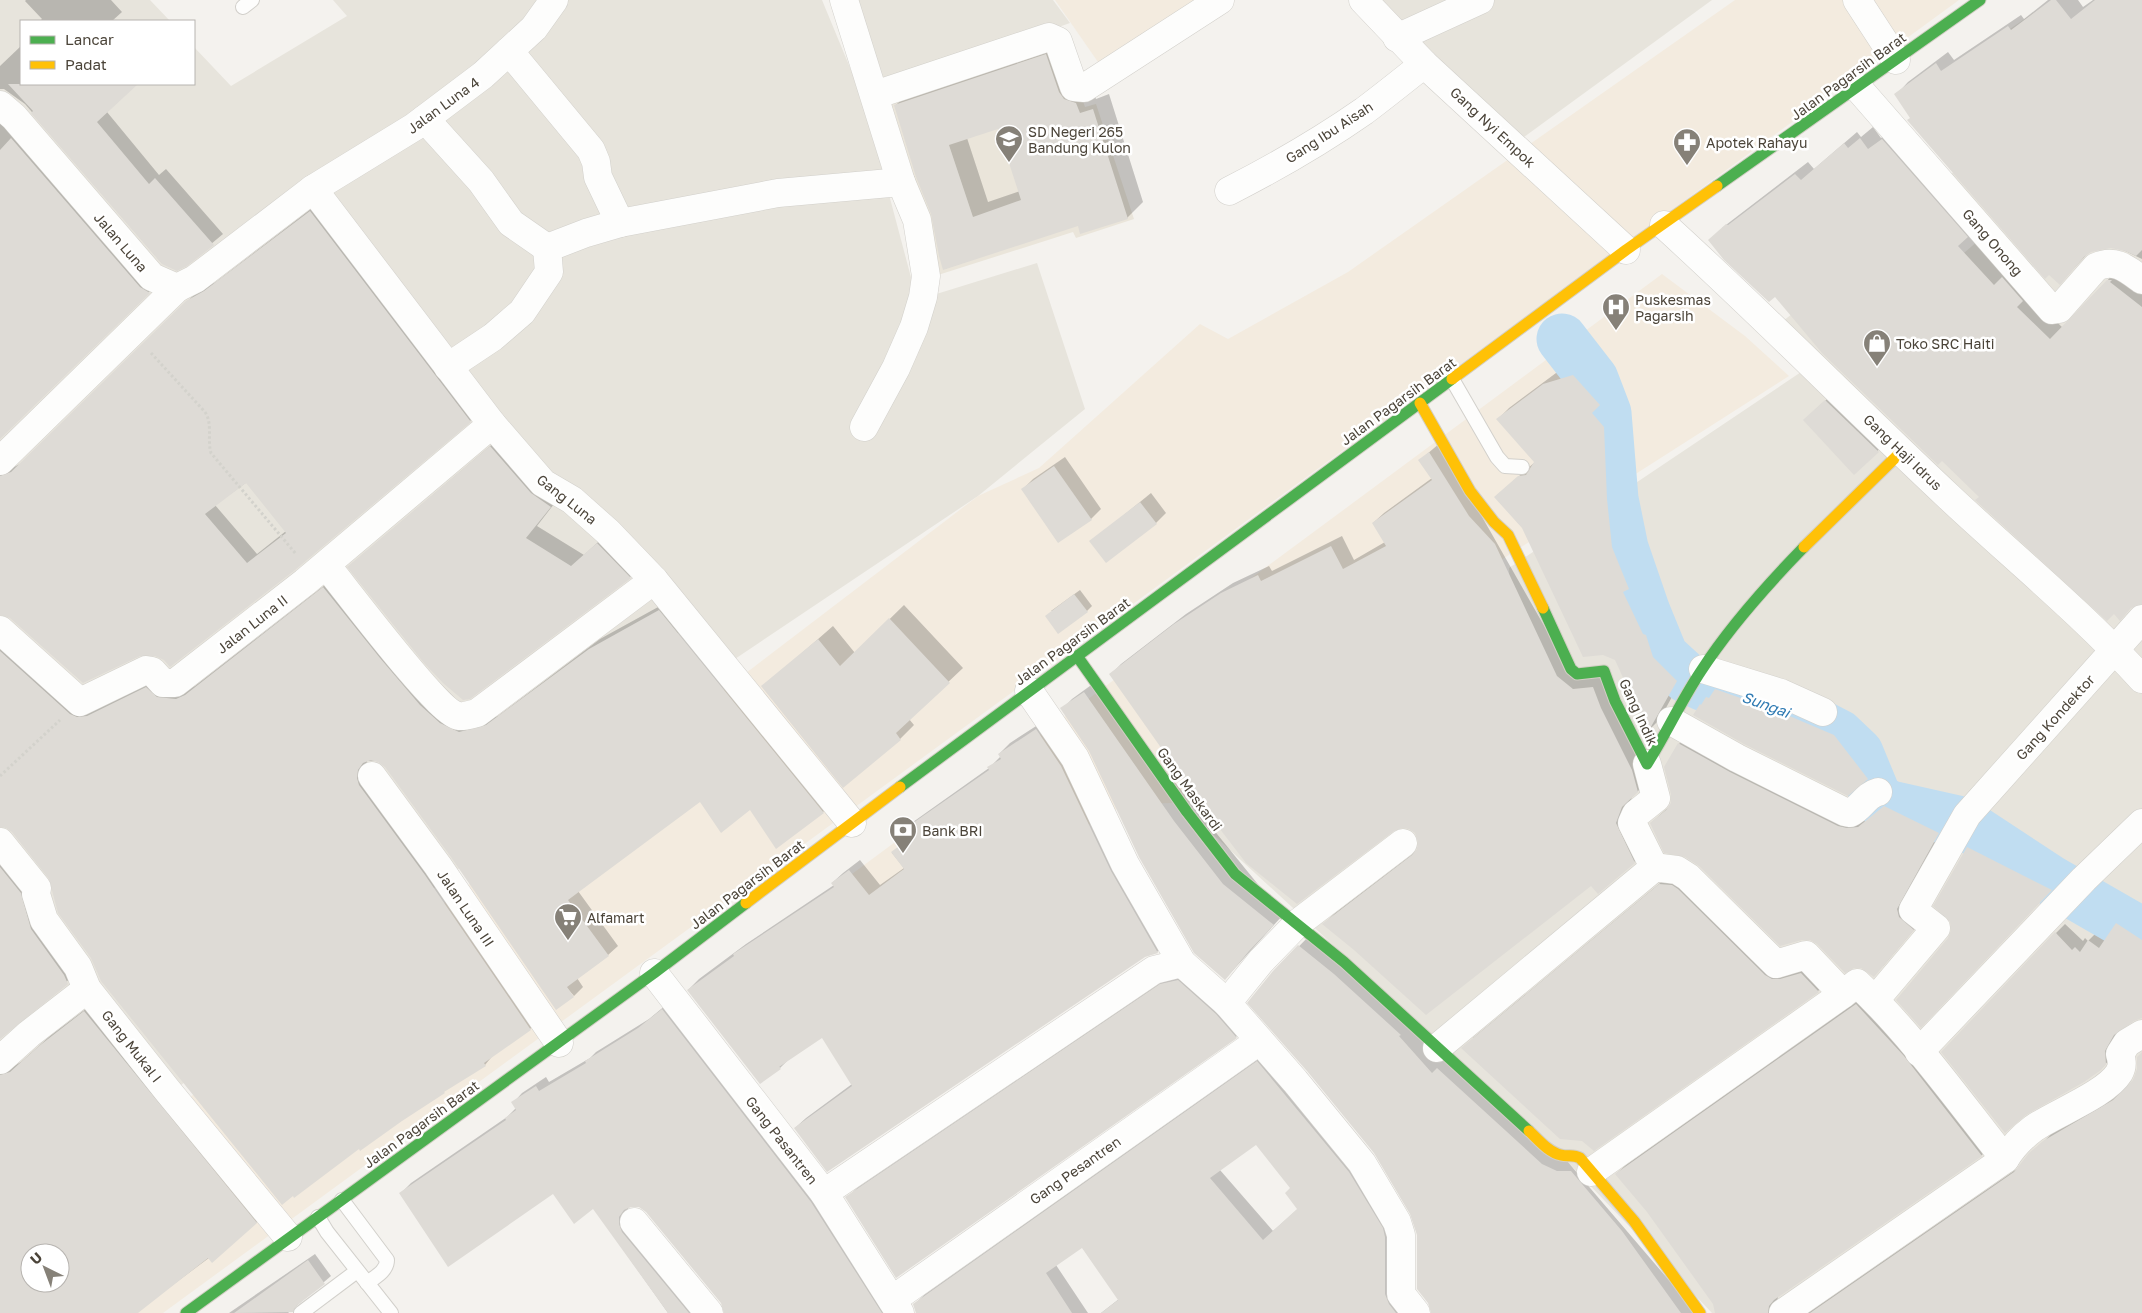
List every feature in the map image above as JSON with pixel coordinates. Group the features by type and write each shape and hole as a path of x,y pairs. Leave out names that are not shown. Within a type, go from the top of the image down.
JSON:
{"street":[{"name":"Jalan Luna 4","path":"313,189 425,119 483,75 534,28 554,0"},
{"path":"844,0 901,182 917,220 926,276 914,327 896,368 864,427"},
{"path":"875,95 1049,37 1058,41 1074,87 1084,88 1220,0"},
{"name":"Gang Nyi Empok","path":"1362,0 1424,64 1626,250"},
{"path":"1397,38 1480,0"},
{"path":"1857,0 1896,60"},
{"name":"Jalan Pagarsih Barat","path":"186,1313 288,1237 342,1200 654,973 1029,691 1626,250 1858,88 1980,0"},
{"path":"509,51 591,150 596,162 598,177 620,223"},
{"name":"Gang Ibu Aisah","path":"1229,191 1265,173 1336,130 1424,64"},
{"name":"Gang Onong","path":"1858,88 2052,310 2059,309 2096,268 2104,264 2122,266 2142,280"},
{"name":"Jalan Luna","path":"4,118 152,277 176,288"},
{"path":"425,119 480,181 511,223 547,248"},
{"path":"547,248 586,233 620,223 778,192 901,182"},
{"path":"0,461 176,288 194,279 313,189"},
{"name":"Gang Luna","path":"313,189 492,424 543,483 572,500 608,532 654,580 852,823"},
{"name":"Gang Haji Idrus","path":"1664,225 1831,381 1901,452 2115,649 2142,679"},
{"path":"448,366 493,337 522,312 549,272 547,248"},
{"name":"Gang Indik","path":"1420,403 1471,491 1493,523 1508,534 1571,669 1577,674 1604,671 1615,701 1647,764"},
{"name":"Jalan Luna II","path":"80,702 146,670 152,671 163,683 175,683 320,570 492,424"},
{"name":"Gang Indik","path":"1647,764 1697,678 1744,614 1828,522 1901,452"},
{"path":"320,570 444,708 459,716 478,713 654,580"},
{"name":"Gang Kondektor","path":"1875,1000 1936,928 1913,910 1962,823 2142,619"},
{"path":"0,630 80,702"},
{"name":"Gang Maskardi","path":"1077,656 1187,812 1235,874 1344,962 1552,1152 1562,1156 1575,1154 1634,1221 1700,1313"},
{"path":"1697,678 1781,693 1823,712"},
{"path":"1029,691 1075,758 1125,864 1182,963 1227,1004 1362,1163 1397,1222 1401,1236 1401,1294 1416,1313"},
{"path":"1671,721 1737,758 1845,812 1855,811 1876,793"},
{"path":"1647,764 1656,798 1636,814 1632,823 1652,862 1688,877 1776,964 1806,955 1843,994"},
{"name":"Jalan Luna III","path":"372,776 438,866 558,1042"},
{"path":"1919,1052 2084,878 2142,823"},
{"name":"Gang Mukal I","path":"0,842 37,888 36,894 44,920 78,967 87,989 288,1237"},
{"path":"1227,1004 1261,961 1298,923 1403,843"},
{"path":"1437,1048 1665,868"},
{"path":"824,1193 1154,970 1182,963"},
{"name":"Gang Pasantren","path":"654,973 824,1193 896,1307"},
{"path":"1591,1172 1857,983 1875,1000 1919,1052 2005,1159"},
{"path":"0,1060 29,1034 87,989"},
{"path":"1783,1313 2005,1159 2015,1143 2035,1128 2105,1087 2119,1073 2123,1063 2120,1054 2127,1043 2142,1034"},
{"name":"Gang Pesantren","path":"896,1307 1259,1041"},
{"path":"634,1222 709,1313"}],"lane":[{"path":"1452,379 1497,457 1505,466 1522,467"},
{"path":"342,1200 386,1260 387,1265 384,1270 367,1283"},
{"path":"318,1217 327,1232 391,1313"},
{"path":"301,1313 357,1271"}],"path":[{"path":"131,333 205,412 209,421 211,453 260,510 320,570"},
{"path":"0,776 80,702"}],"shaded area":[{"path":"0,0 150,0 169,20 20,20 20,85 195,85 195,48 231,86 347,16 333,0 822,0 865,104 917,300 1037,263 1085,409 978,496 723,667 686,626 493,784 515,825 0,1226"},
{"path":"850,0 1053,0 1070,23 876,90"},
{"path":"1055,0 1200,0 1098,62"},
{"path":"1361,0 1712,0 1509,148"},
{"path":"1735,0 1959,0 163,1313 0,1313 0,1242 978,496 1039,468 1200,324 1228,339 1348,272"},
{"path":"2045,5 2142,118 2142,1313 1712,1313 1560,1154 1192,815 1512,660 1509,568 1810,366 1778,325 1858,262 1914,296 1979,240 1944,179 1987,148 1943,75"},
{"name":"SD Negeri 265 Bandung Kulon","path":"1063,45 1085,107 1096,104 1134,219 1076,238 1073,232 938,275 883,99"},
{"path":"1662,274 1745,336 1789,376 1501,560 1216,801 1124,805 964,895 775,931"}],"building":[{"path":"2051,0 2056,0 2071,19 2095,0 2142,0 2142,250 2136,256 2111,248 2091,252 2084,257 2060,285 2049,275 2045,279 1907,120 1910,118 1894,94 1936,63 1941,71 2008,26 2011,30"},
{"name":"SD Negeri 265 Bandung Kulon","path":"1046,54 1059,92 1064,99 1076,103 1080,113 1093,109 1128,219 1080,234 1078,226 943,270 931,214 916,177 894,105","holes":["998,129 1021,200 973,217 949,145"]},
{"path":"8,84 137,85 97,122 149,184 155,178 214,245 187,266 177,271 162,264 31,113 33,111"},
{"path":"11,138 140,287 150,293 0,439 0,150"},
{"path":"1860,138 1868,149 1882,139 1968,237 1958,246 1994,285 2002,277 2023,301 2017,307 2050,339 2107,280 2112,280 2110,282 2142,307 2142,604 2131,608 2120,621 2114,614 2107,621 1975,500 1979,497 1942,461 1938,465 1822,353 1775,297 1769,302 1724,260 1708,240 1726,224 1728,225 1795,174 1801,180 1844,143 1848,148"},
{"path":"310,211 471,422 295,570 170,667 164,660 155,656 140,656 83,683 10,618 0,615 0,476 11,472 186,301 204,291","holes":["246,483 286,533 247,563 205,514"]},
{"path":"1573,375 1600,405 1592,413 1604,427 1607,499 1612,547 1629,589 1623,592 1643,634 1646,635 1653,657 1677,681 1648,732 1615,660 1603,655 1583,657 1522,528 1494,497 1518,476 1526,475 1534,462 1496,419 1543,384"},
{"path":"1825,400 1879,452 1854,475 1803,420"},
{"path":"490,446 531,493 551,507 526,538 571,566 597,543 631,578 470,699 463,700 424,663 347,567"},
{"path":"1429,452 1469,516 1495,544 1557,676 1573,689 1593,687 1601,708 1632,770 1638,792 1622,807 1616,823 1635,863 1598,894 1591,886 1426,1015 1354,950 1322,924 1412,855 1417,849 1418,842 1415,833 1409,829 1402,828 1394,831 1297,904 1246,863 1200,803 1109,674 1174,624 1221,593 1258,575 1261,581 1331,546 1343,569 1386,546 1372,523 1432,480 1418,460"},
{"path":"1054,466 1092,520 1058,543 1021,489"},
{"path":"1140,502 1157,524 1106,563 1089,541"},
{"path":"323,587 420,705 440,723 459,732 486,725 589,649 659,610 824,813 776,849 750,810 721,833 700,802 568,900 609,956 567,987 574,997 556,1010 451,857 385,767 371,760 363,763 358,770 357,778 359,785 425,875 531,1030 484,1063 486,1066 444,1092 360,1151 359,1149 282,1205 101,981 91,958 58,913 49,879 12,832 0,827 0,651 70,714 77,717 87,716 146,687 157,697 176,699 185,695"},
{"path":"1074,594 1088,612 1058,634 1045,616"},
{"path":"889,618 950,683 896,733 901,740 843,788 761,686 818,639 840,666"},
{"path":"1715,689 1780,712 1834,735 1868,779 1848,796 1744,744 1693,715 1700,704 1706,697 1709,698"},
{"path":"1084,692 1174,821 1223,884 1274,925 1225,980 1194,953 1139,857 1089,751 1060,708"},
{"path":"1036,729 1061,766 1111,871 1158,953 1145,957 827,1172 794,1128 852,1086 822,1038 779,1067 781,1069 760,1084 687,990 734,956 733,954 834,887 831,883 849,870 869,895 904,869 891,852 906,841 900,832 989,770 987,767 1001,759 998,754"},
{"path":"1678,743 1730,772 1838,826 1847,828 1858,827 1884,806 1939,833 1897,909 1899,917 1914,930 1874,977 1861,968 1854,968 1845,973 1817,944 1810,940 1802,940 1780,946 1699,866 1685,857 1664,853 1650,823 1666,810 1671,803 1671,794 1664,767"},
{"path":"1967,847 2052,890 1921,1028 1896,1000 1948,938 1951,930 1950,922 1933,906"},
{"path":"0,867 21,893 31,929 64,975 68,984 0,1039"},
{"path":"1659,884 1672,885 1678,889 1765,975 1772,979 1780,979 1801,973 1819,992 1594,1151 1582,1141 1560,1139 1461,1048"},
{"path":"2116,923 2142,940 2142,1018 2134,1021 2114,1035 2105,1051 2106,1064 2101,1070 2084,1082 2026,1115 2005,1133 1941,1052 2055,932 2072,950 2075,947 2080,952 2088,940 2099,948"},
{"path":"1298,945 1334,974 1401,1035 1399,1036 1432,1073 1437,1068 1542,1164 1557,1171 1571,1171 1622,1231 1681,1313 1431,1313 1428,1303 1417,1289 1417,1235 1410,1214 1374,1153 1307,1071 1247,1003 1273,971"},
{"path":"1178,980 1216,1014 1237,1038 896,1278 845,1197 1160,984"},
{"path":"1856,1004 1904,1056 1982,1156 1774,1300 1769,1306 1768,1313 1715,1313 1713,1304 1647,1212 1615,1174"},
{"path":"662,1009 811,1202 882,1313 724,1313 721,1303 646,1212 639,1207 631,1207 624,1210 619,1217 622,1232 689,1313 668,1313 593,1209 574,1224 553,1194 448,1267 399,1193 506,1120 505,1118 516,1110 511,1102 536,1086 539,1091 586,1063 585,1061 638,1028"},
{"path":"84,1011 257,1223 212,1263 208,1258 138,1313 0,1313 0,1075 10,1072 39,1046"},
{"path":"2142,1052 2142,1313 1810,1313 2014,1172 2029,1153 2043,1141 2113,1100 2133,1080 2137,1069 2137,1057"},
{"path":"1257,1061 1349,1172 1383,1228 1385,1237 1385,1294 1389,1304 1396,1313 1101,1313 1118,1300 1082,1248 1046,1273 1072,1313 916,1313 913,1304","holes":["1256,1145 1290,1188 1285,1193 1297,1209 1263,1240 1210,1178"]},
{"path":"308,1260 325,1284 296,1306 293,1312 234,1313"}],"waterway":[{"name":"Sungai","path":"1562,339 1593,379 1606,413 1613,499 1623,548 1645,612 1663,656 1687,678 1704,686 1715,687 1810,720 1839,735 1858,753 1877,799 1890,806 1957,821 2050,880 2142,933"}],"traffic: fast":[{"path":"1717,186 1980,0"},
{"path":"900,787 1452,379"},
{"path":"1543,608 1571,669 1577,674 1604,671 1615,701 1647,764 1712,654 1750,606 1804,547"},
{"path":"1077,656 1187,812 1235,874 1344,962 1529,1131"},
{"path":"186,1313 654,973 746,903"}],"traffic: slow":[{"path":"1452,379 1626,250 1717,186"},
{"path":"1420,403 1470,491 1494,522 1508,535 1543,608"},
{"path":"1804,547 1901,452"},
{"path":"746,903 900,787"},
{"path":"1529,1131 1552,1151 1561,1155 1580,1158 1634,1221 1700,1313"}],"place":[{"name":"SD Negeri 265 Bandung Kulon","path":"1009,163"},
{"name":"Apotek Rahayu","path":"1687,166"},
{"name":"Puskesmas Pagarsih","path":"1616,331"},
{"name":"Toko SRC Haiti","path":"1877,367"},
{"name":"Bank BRI","path":"903,854"},
{"name":"Alfamart","path":"568,941"}]}
